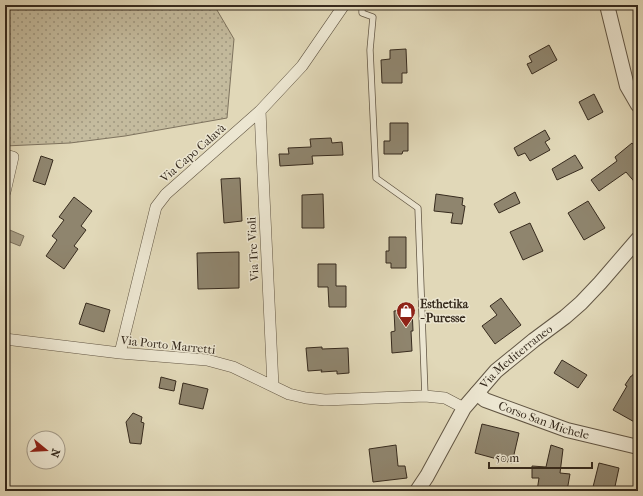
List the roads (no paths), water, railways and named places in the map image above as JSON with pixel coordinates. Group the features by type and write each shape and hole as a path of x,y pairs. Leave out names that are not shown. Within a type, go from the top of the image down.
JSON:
{"street":[{"path":"607,5 627,86 638,105"},
{"name":"Via Capo Calavà","path":"120,353 156,207 166,194 260,111 302,66 339,8"},
{"name":"Via Tre Violi","path":"260,111 273,386"},
{"path":"5,155 13,157 5,192"},
{"name":"Via Mediterraneo","path":"417,491 427,476 464,408 496,371 581,303 638,239"},
{"name":"Via Porto Marretti","path":"5,339 120,353 207,360 233,367 289,394 306,398 325,400 425,396 445,398 464,408"},
{"name":"Corso San Michele","path":"477,393 485,400 567,430 638,447"}],"lane":[{"path":"362,5 362,13 373,17 370,50 376,178 418,208 425,396"}],"place":[{"name":"Esthetika - Puresse","path":"406,328"}]}
